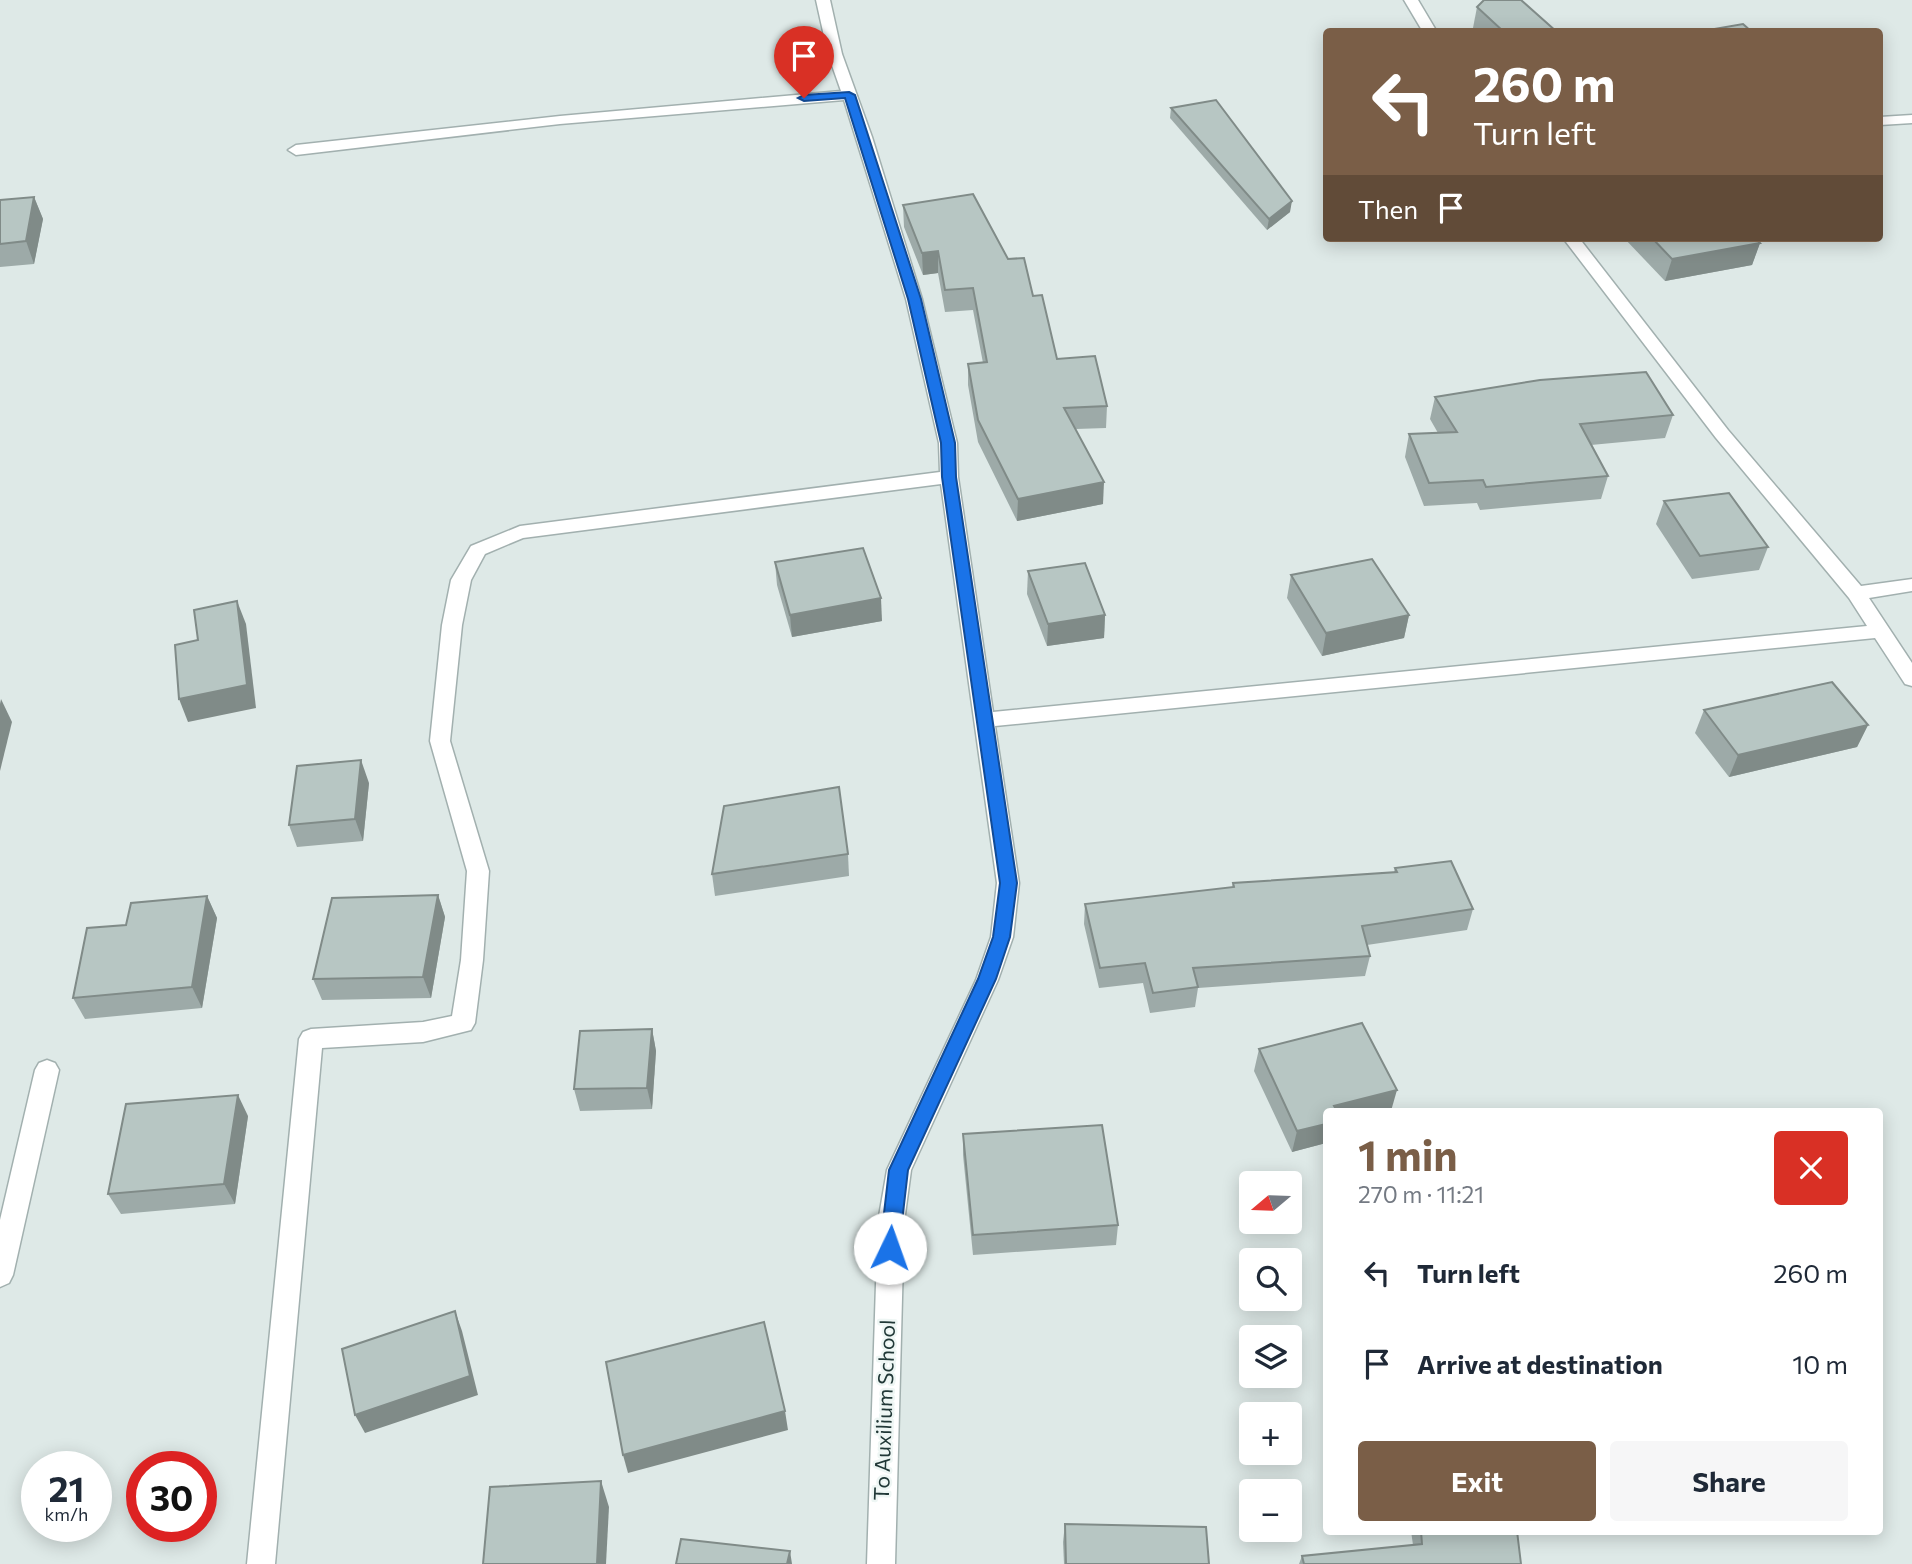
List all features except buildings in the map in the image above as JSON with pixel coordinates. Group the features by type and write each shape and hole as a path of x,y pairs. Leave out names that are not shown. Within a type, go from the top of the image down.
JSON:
{"street":[{"name":"To Auxilium School","path":"823,0 835,54 914,299 948,443 949,477 1008,883 1002,937 987,979 899,1170 891,1222 881,1564"},
{"path":"1411,0 1428,28"},
{"path":"296,150 560,120 849,95"},
{"path":"1883,121 1912,119"},
{"path":"1574,242 1722,434 1856,593 1912,679"},
{"path":"261,1564 311,1039 424,1032 463,1023 472,960 478,871 440,741 452,625 461,580 478,550 520,532 949,477"},
{"path":"1856,593 1912,584"},
{"path":"986,720 1881,631"},
{"path":"0,1275 47,1070"}],"route":[{"path":"804,98 849,95 865,137 914,299 948,443 949,477 1008,883 1002,937 987,979 899,1170 890,1248"}]}
